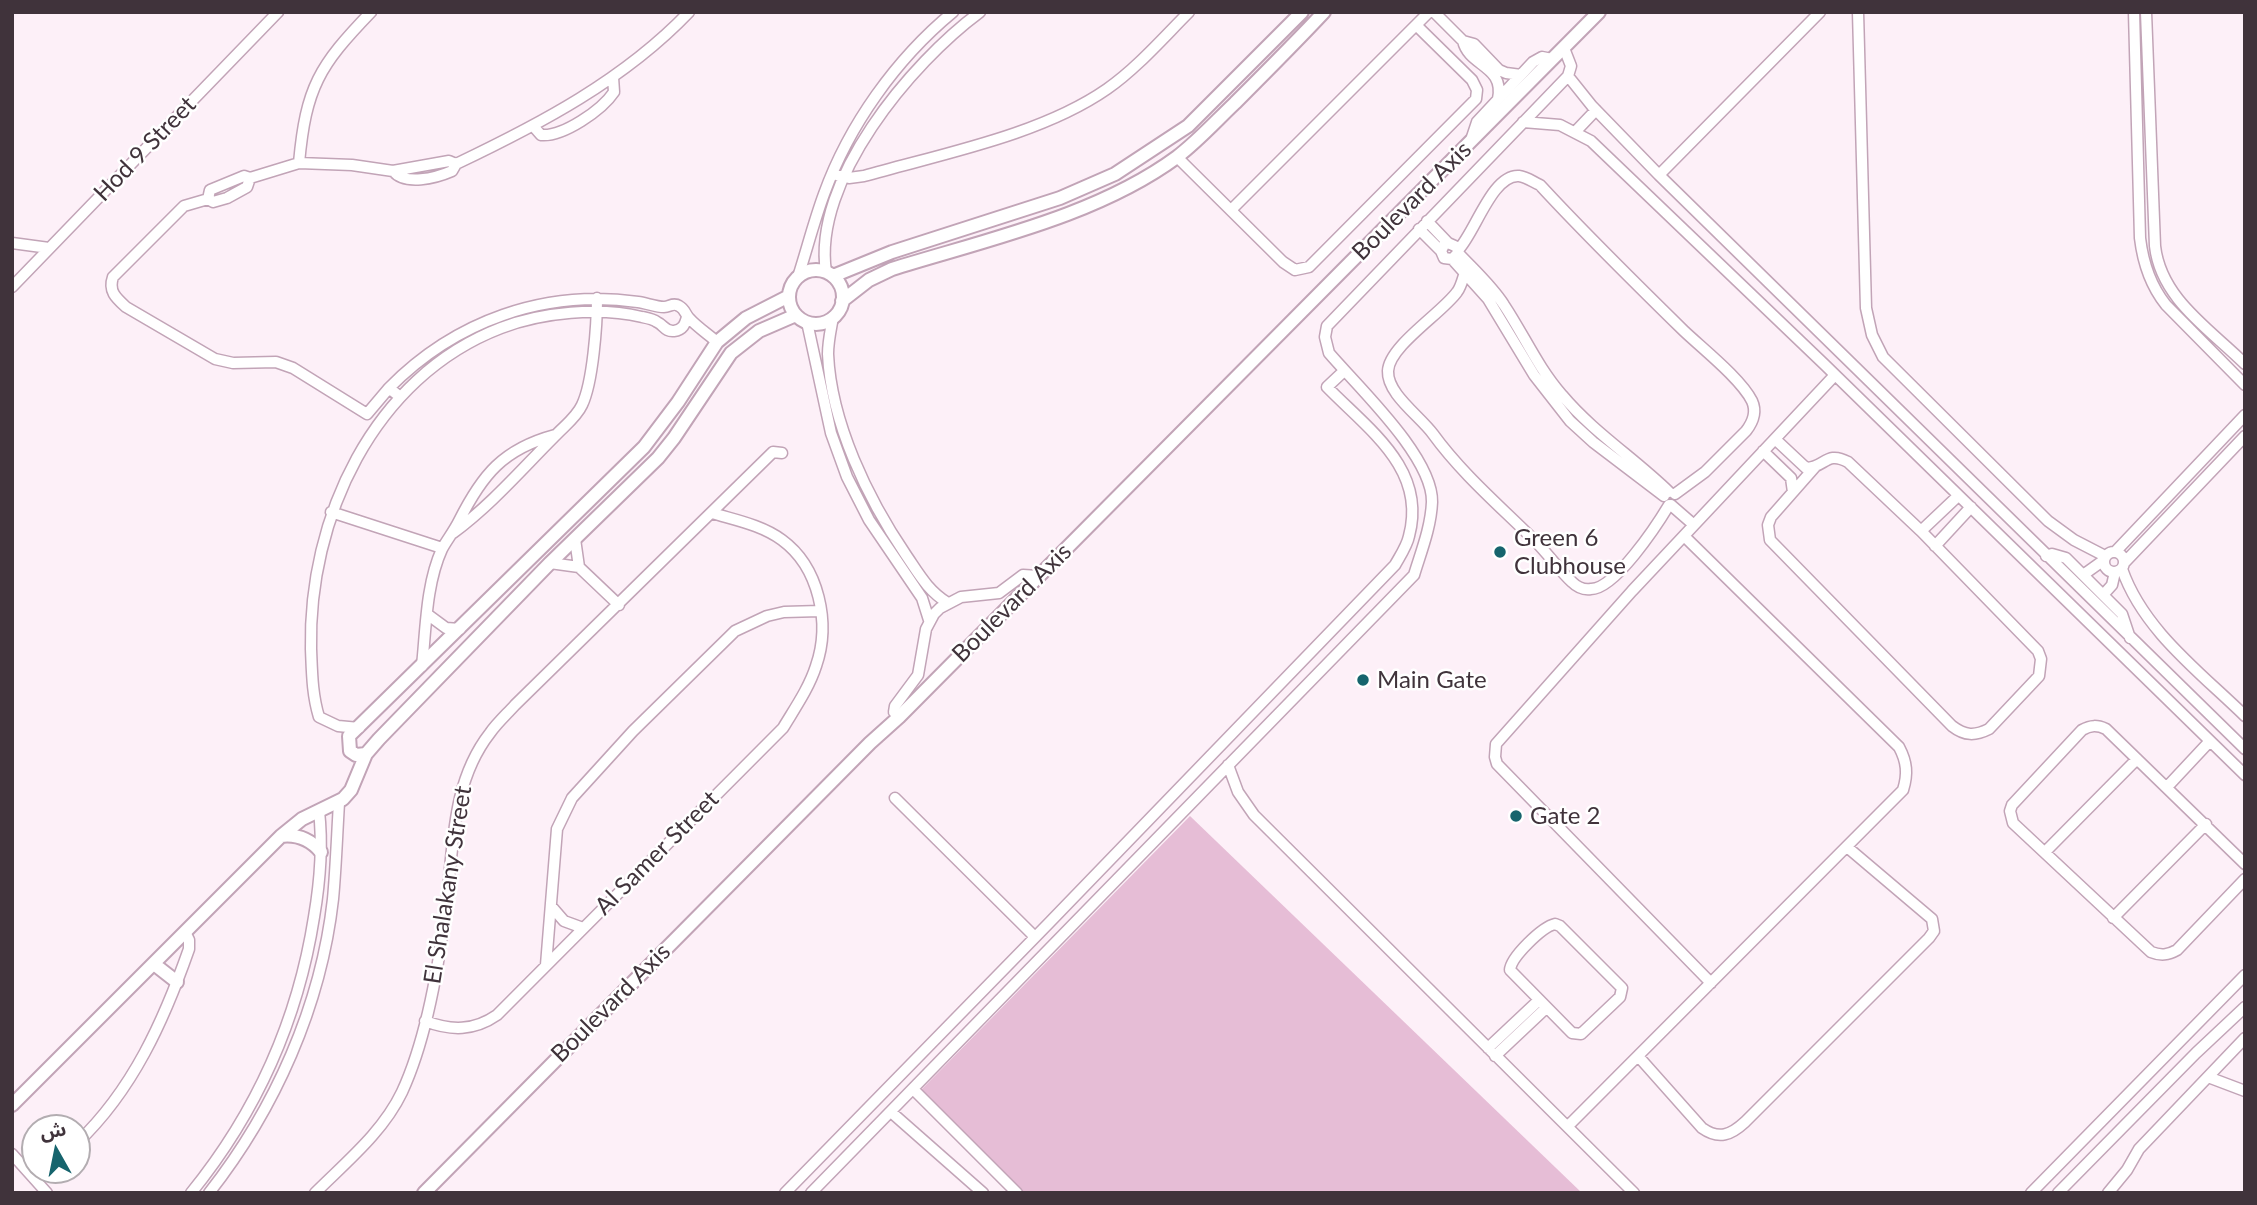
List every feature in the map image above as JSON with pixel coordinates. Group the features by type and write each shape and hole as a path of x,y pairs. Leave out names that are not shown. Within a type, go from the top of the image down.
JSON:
{"street":[{"name":"Hod 9 Street","path":"13,282 278,12"},
{"path":"299,163 304,117 317,80 330,57 371,12"},
{"path":"208,199 210,190 242,176 250,178 299,163 352,165 393,171 399,176 422,179 452,171 456,163 534,127 613,77 688,12"},
{"path":"929,620 922,598 881,540 847,477 831,433 801,319 789,303 789,296 791,285 798,277 832,174 858,124 914,49 954,12"},
{"path":"842,301 841,287 829,274 823,243 843,177 859,148 908,80 938,47 980,12"},
{"path":"832,174 843,177 864,176 997,137 1065,113 1126,75 1189,12"},
{"path":"798,277 814,270 829,274 1060,198 1115,174 1188,126 1302,12"},
{"path":"948,603 931,592 891,533 852,451 837,403 828,356 834,317 842,301 869,280 892,269 1097,203 1124,189 1177,157 1202,136 1324,12"},
{"path":"1231,210 1432,12 1463,41 1474,44 1479,56 1497,78 1500,89 1498,99"},
{"name":"Boulevard Axis","path":"424,1193 1599,12"},
{"path":"1659,175 1820,12"},
{"path":"1858,12 1866,308 1875,343 1883,356 2049,521 2105,558 2108,570 2121,568"},
{"path":"2134,12 2140,226 2146,267 2166,305 2245,385"},
{"path":"2146,12 2155,246 2158,263 2176,298 2245,364"},
{"path":"1177,157 1283,262 1295,270 1302,270 1314,263 1421,157 1469,108 1478,94 1472,80 1416,25"},
{"path":"811,1193 1414,575 1429,524 1432,499 1423,470 1410,447 1327,348 1327,326 1568,76 1571,66 1564,48"},
{"path":"1479,56 1502,72 1521,75"},
{"path":"1471,141 1477,122 1521,75 1539,58 1552,59"},
{"path":"1568,76 1578,91 1659,175 2245,749"},
{"path":"534,127 541,135 556,134 600,108 614,92 613,77"},
{"path":"1576,131 1596,110"},
{"path":"1523,122 1550,123 1576,131 1591,141 2245,775"},
{"path":"1454,250 1468,237 1493,192 1506,179 1523,177 1539,185 1600,250 1729,374 1749,397 1754,411 1753,420 1746,431 1705,472 1671,499 1644,541 1609,582 1601,587 1581,588 1572,582 1551,556 1447,454 1420,418 1395,394 1390,385 1388,370 1392,357 1458,291 1465,272"},
{"path":"250,178 247,187 228,198 216,202 208,199 191,202 179,210 118,271 110,284 111,289 120,302 215,359 233,363 284,364 367,414 389,388 437,347 478,324 511,311 545,303 597,298 664,307"},
{"path":"1427,221 1498,305 1535,358 1558,399 1593,442 1671,499 1696,522"},
{"path":"1419,229 1441,251 1444,245 1454,250 1465,272 1498,305"},
{"path":"12,243 49,248"},
{"path":"1458,291 1476,285"},
{"path":"366,754 356,755 350,751 349,736 644,447 678,402 717,342 746,318 789,296"},
{"path":"453,533 488,504 573,419 582,406 589,379 597,298"},
{"path":"687,317 680,330 672,332 664,329 660,322 664,307 670,304 680,306 687,317 717,342"},
{"path":"359,727 338,726 318,717 312,682 310,628 314,590 331,512 363,447 399,396 463,347 501,328 561,315 597,313 641,316 660,322"},
{"path":"12,1105 281,836 302,819 339,803 351,790 366,754 550,563 658,458 732,353 759,331 801,319 821,323 834,317"},
{"path":"785,1193 1395,565 1409,537 1412,501 1408,479 1392,453 1327,387 1344,371"},
{"path":"1711,983 1497,764 1494,757 1496,744 1696,522 1835,375"},
{"path":"389,388 399,396"},
{"path":"2083,575 2116,551 2245,415"},
{"path":"422,667 427,614 442,548 453,533 471,496 493,468 519,448 555,435"},
{"path":"2103,595 2121,568 2245,436"},
{"path":"1774,439 1806,468 1815,467"},
{"path":"1763,451 1791,478 1793,492"},
{"name":"El Shalakany Street","path":"315,1193 374,1132 393,1108 410,1072 425,1021 444,924 455,817 470,767 489,733 773,452 782,453"},
{"path":"1779,466 1790,454"},
{"path":"1834,457 1848,462 2032,644 2041,659 2039,676 1989,729 1970,735 1952,726 1774,547 1767,533 1770,517 1815,467 1827,458 1834,457"},
{"path":"1920,531 1958,496"},
{"path":"1935,546 1971,507"},
{"path":"331,512 442,548"},
{"path":"545,965 557,830 566,806 633,731 735,631 767,616 784,612 820,611 812,575 795,551 780,538 763,529 712,513"},
{"path":"1568,1126 1903,790 1907,780 1905,757 1899,747 1684,536"},
{"path":"575,539 579,567"},
{"path":"2116,551 2122,555 2121,568 2136,601 2150,622 2245,716"},
{"path":"2046,556 2052,554 2066,558 2122,614 2130,638"},
{"path":"550,563 579,567 619,605"},
{"path":"899,717 894,712 895,706 918,676 923,639 929,620 940,608 961,597 999,593 1026,574 1038,576"},
{"name":"Al Samer Street","path":"425,1021 455,1029 482,1024 497,1015 783,728 817,665 822,633 820,611"},
{"path":"427,614 446,628 460,629"},
{"path":"2245,864 2106,729 2094,725 2082,730 2010,811 2014,822 2151,952 2164,955 2171,953 2245,879"},
{"path":"2167,787 2210,741"},
{"path":"2045,852 2137,759"},
{"path":"1228,765 1238,792 1254,815 1634,1193"},
{"path":"895,798 1035,937"},
{"path":"209,1193 257,1120 286,1066 313,996 326,944 333,899 339,803"},
{"path":"191,1193 220,1156 246,1113 273,1061 299,994 317,897 321,852 318,811"},
{"path":"2113,918 2206,824"},
{"path":"281,836 300,837 321,852"},
{"path":"1638,1056 1702,1128 1715,1135 1730,1134 1932,935 1934,922 1847,847"},
{"path":"551,906 564,921 583,928"},
{"path":"1555,924 1622,988 1620,998 1581,1034 1572,1033 1542,1004 1513,975 1510,965 1544,929 1555,924"},
{"path":"91,1129 125,1087 164,1015 189,949 186,932"},
{"path":"155,964 177,982"},
{"path":"2031,1193 2245,975"},
{"path":"1492,1052 1542,1004"},
{"path":"2064,1191 2196,1053 2245,1007"},
{"path":"2108,1193 2127,1170 2139,1149 2245,1038"},
{"path":"2208,1077 2245,1091"},
{"path":"914,1089 1017,1193"},
{"path":"891,1112 983,1193"},
{"path":"246,1113 257,1120"},
{"path":"12,1154 47,1193"}],"shaded area":[{"path":"1190,816 1582,1193 1024,1193 921,1090"}],"place":[{"name":"Green 6 Clubhouse","path":"1500,552"},
{"name":"Main Gate","path":"1363,680"},
{"name":"Gate 2","path":"1516,816"}]}
